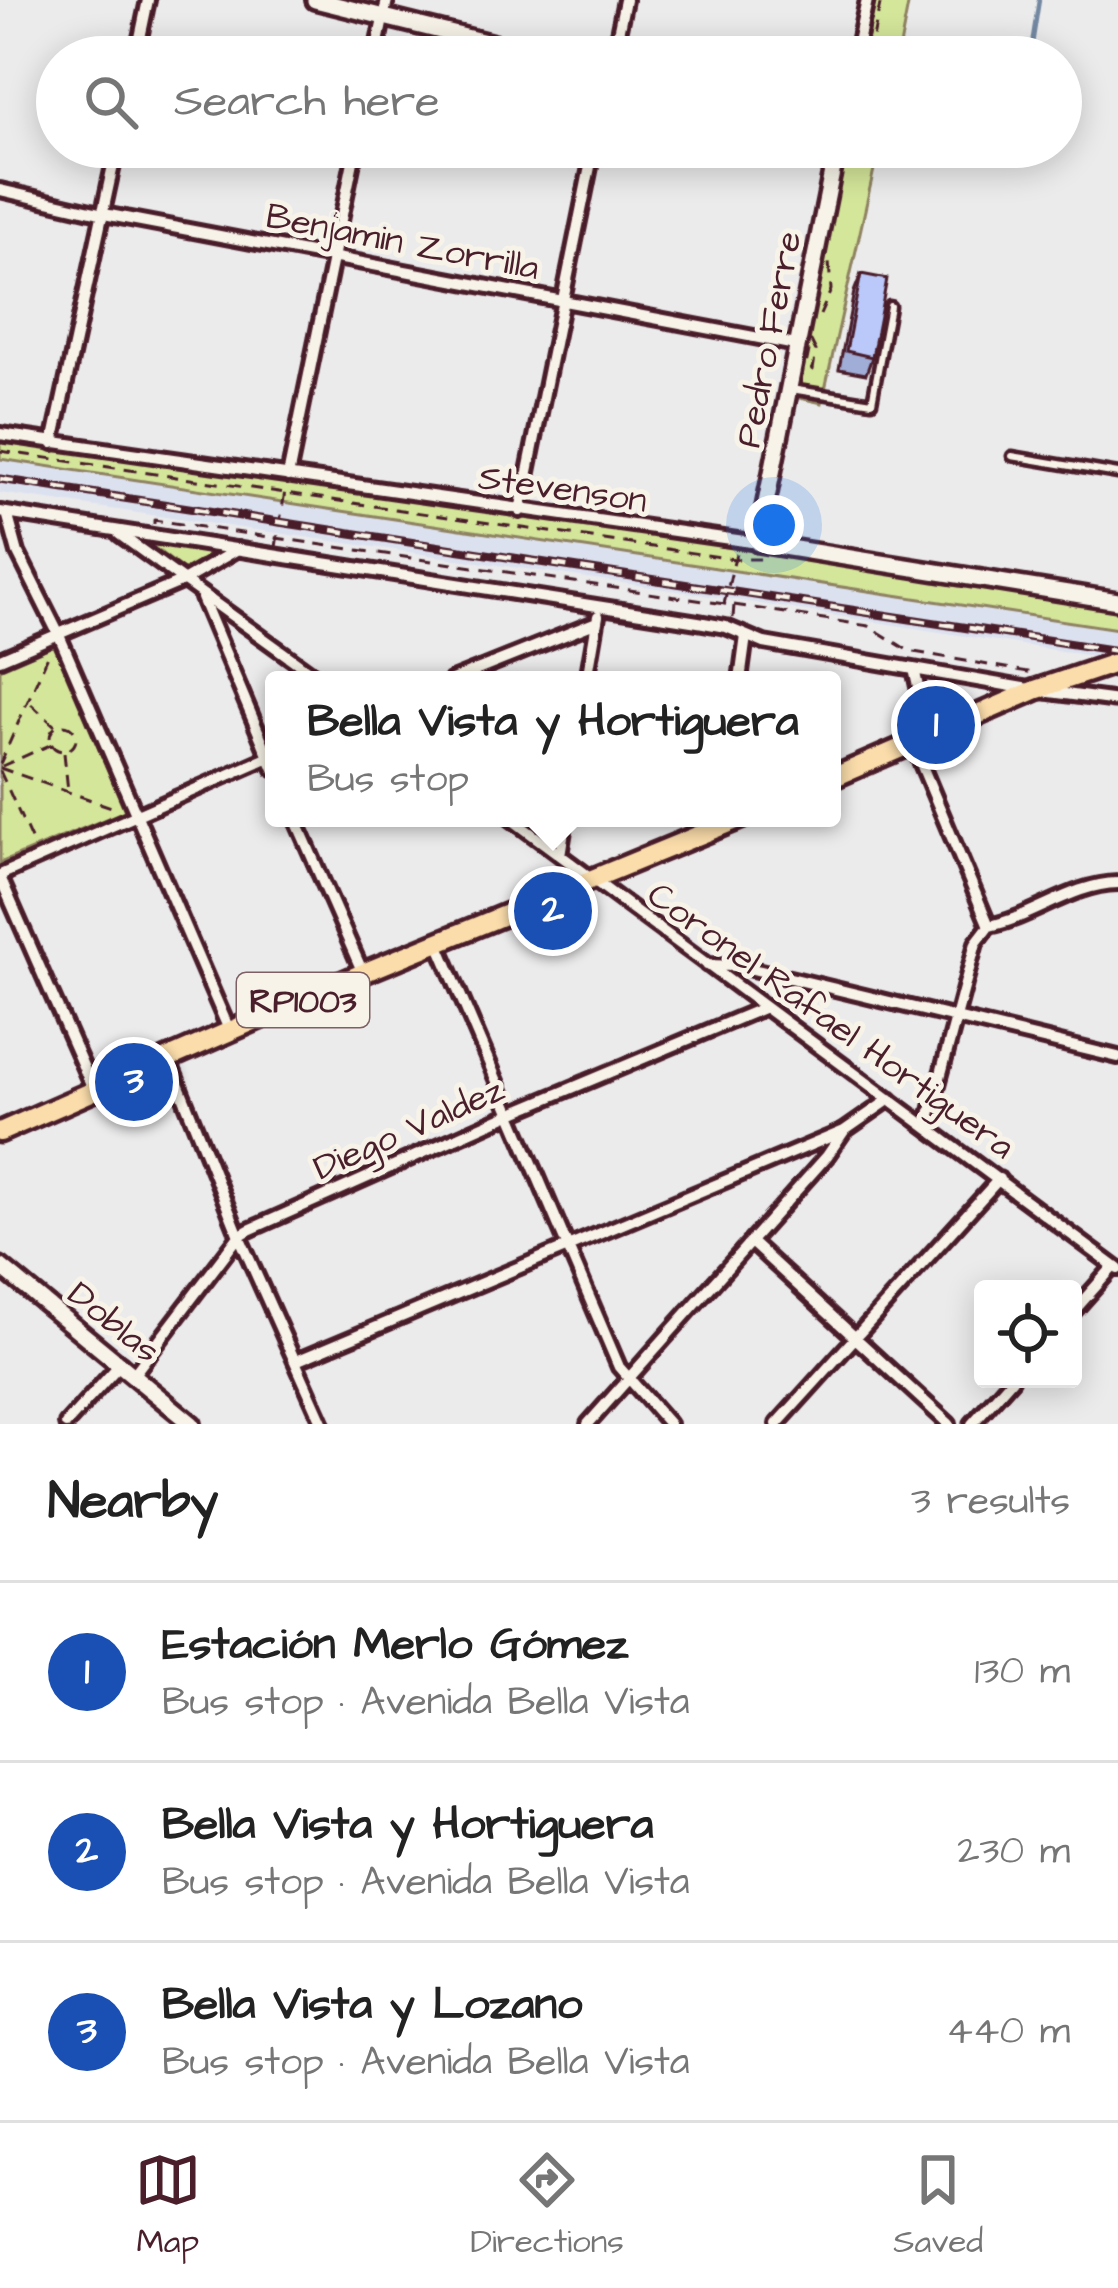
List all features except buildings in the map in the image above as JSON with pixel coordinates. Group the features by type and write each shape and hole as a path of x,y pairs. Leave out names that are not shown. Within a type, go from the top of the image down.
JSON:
{"main road":[{"path":"841,774 1035,690 1118,662"},
{"name":"RP1003","path":"0,1132 363,973 718,827"}],"street":[{"path":"140,36 148,0"},
{"path":"315,0 385,8 477,36"},
{"path":"617,36 625,0"},
{"path":"859,36 867,0"},
{"path":"53,443 113,168"},
{"path":"288,476 352,168"},
{"path":"520,511 590,168"},
{"name":"Pedro Ferre","path":"752,548 833,168"},
{"name":"Benjamin Zorrilla","path":"0,190 104,214 796,345"},
{"name":"Stevenson","path":"0,434 1118,601"},
{"path":"3,512 599,607 732,630 764,643 1118,701"},
{"path":"3,512 230,1032"},
{"path":"117,532 308,671"},
{"path":"0,659 183,581 238,549"},
{"path":"201,595 265,744"},
{"path":"588,671 599,607"},
{"path":"474,671 596,622"},
{"path":"741,671 746,636"},
{"path":"914,669 921,739 989,926"},
{"path":"94,1091 0,876 265,763"},
{"path":"299,827 363,973"},
{"name":"Coronel Rafael Hortiguera","path":"522,827 1116,1268"},
{"path":"560,855 565,827"},
{"path":"927,1126 976,943 989,926 1012,921 1085,887 1118,884"},
{"path":"438,943 566,1248 628,1380 669,1424"},
{"path":"704,965 740,966 1118,1057"},
{"name":"Diego Valdez","path":"66,1424 127,1368 239,1236 510,1114 763,1008"},
{"path":"168,1058 239,1236 323,1424"},
{"path":"296,1360 844,1131 890,1099"},
{"path":"588,1424 752,1242 844,1131"},
{"path":"777,1424 999,1179"},
{"path":"752,1242 949,1424"},
{"path":"1082,1303 1116,1268"},
{"name":"Doblas","path":"2,1272 192,1424"},
{"path":"972,1424 1004,1388"}],"lane":[{"path":"788,388 872,402 890,306"},
{"path":"1012,456 1118,474"}],"path":[{"path":"873,36 881,0"},
{"path":"815,321 828,297 832,272 827,257"},
{"path":"820,293 828,297"},
{"path":"0,451 734,559 752,548"},
{"path":"275,554 288,476"},
{"path":"157,538 154,520 734,604 869,626 909,651 1034,673 1046,671"},
{"path":"724,604 734,559 752,548"},
{"path":"732,630 734,604"},
{"path":"39,857 0,767 58,634"},
{"path":"30,702 56,728"},
{"path":"52,744 51,734 64,726 74,732 74,744 64,751"},
{"path":"0,767 52,744"},
{"path":"52,744 64,751"},
{"path":"64,751 68,792"},
{"path":"0,767 136,816"}],"shaded area":[{"path":"0,441 1118,599 1118,660 0,493"}],"green space":[{"path":"875,0 909,0 902,36 868,36"},
{"path":"841,168 874,168 822,403 795,397"},
{"path":"0,438 1118,604 1118,629 0,459"},
{"path":"148,543 207,551 207,558 186,572"},
{"path":"55,645 125,811 0,863 0,669"}],"waterway":[{"path":"1033,36 1039,0"}],"railway":[{"path":"0,479 1118,651"}],"place":[{"name":"Estación Merlo Gómez","path":"936,725"},
{"name":"Bella Vista y Hortiguera","path":"553,911"},
{"name":"Bella Vista y Lozano","path":"134,1082"}]}
